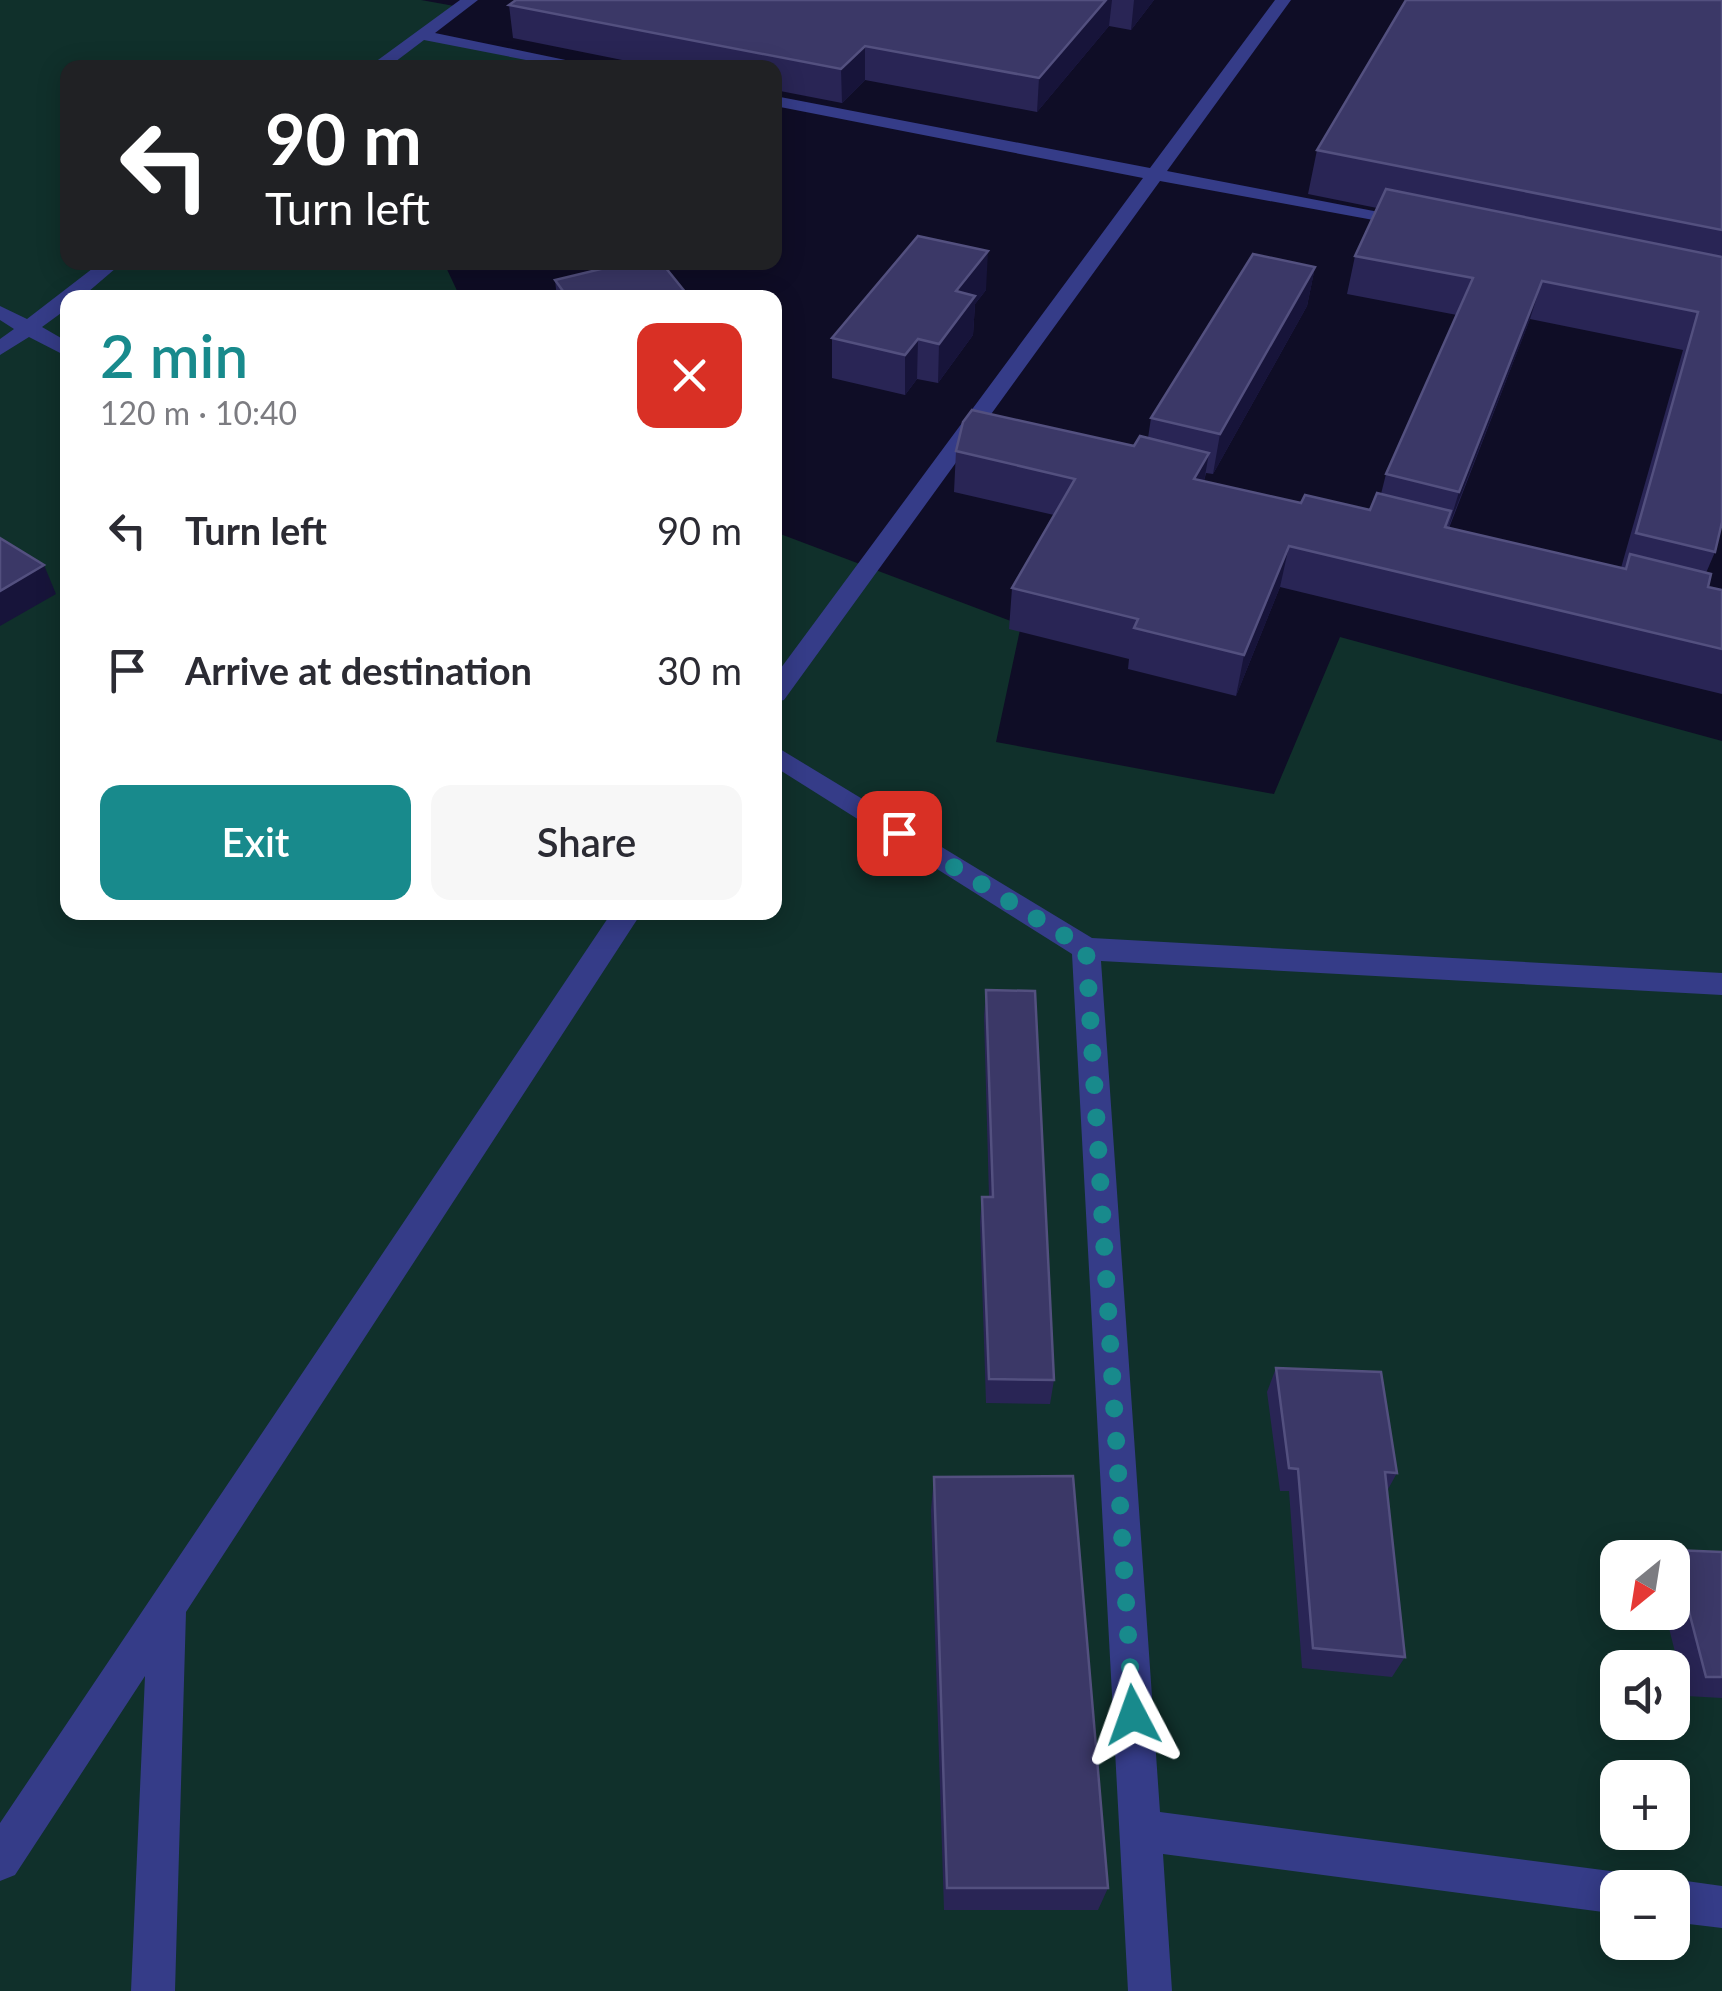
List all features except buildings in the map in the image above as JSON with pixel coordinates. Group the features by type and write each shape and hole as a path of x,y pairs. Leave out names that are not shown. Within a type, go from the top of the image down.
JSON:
{"lane":[{"path":"386,60 470,0"},
{"path":"782,685 980,428 1157,172 1283,0"},
{"path":"421,35 554,60"},
{"path":"782,102 1430,228"},
{"path":"78,290 104,270"},
{"path":"0,349 60,304"},
{"path":"0,312 60,346"},
{"path":"782,760 1086,949 1722,984"},
{"path":"0,1860 623,920"},
{"path":"1086,949 1150,1991"},
{"path":"153,1991 167,1613"},
{"path":"1140,1830 1600,1891"},
{"path":"1690,1903 1722,1907"}],"green space":[{"path":"0,0 421,0 460,7 422,34 559,60 60,60 60,270 447,270 457,290 60,290 60,920 782,920 782,535 1021,625 996,742 1274,794 1340,637 1722,741 1722,1991 0,1991"}],"route":[{"path":"899,833 1086,949 1133,1715"}]}
